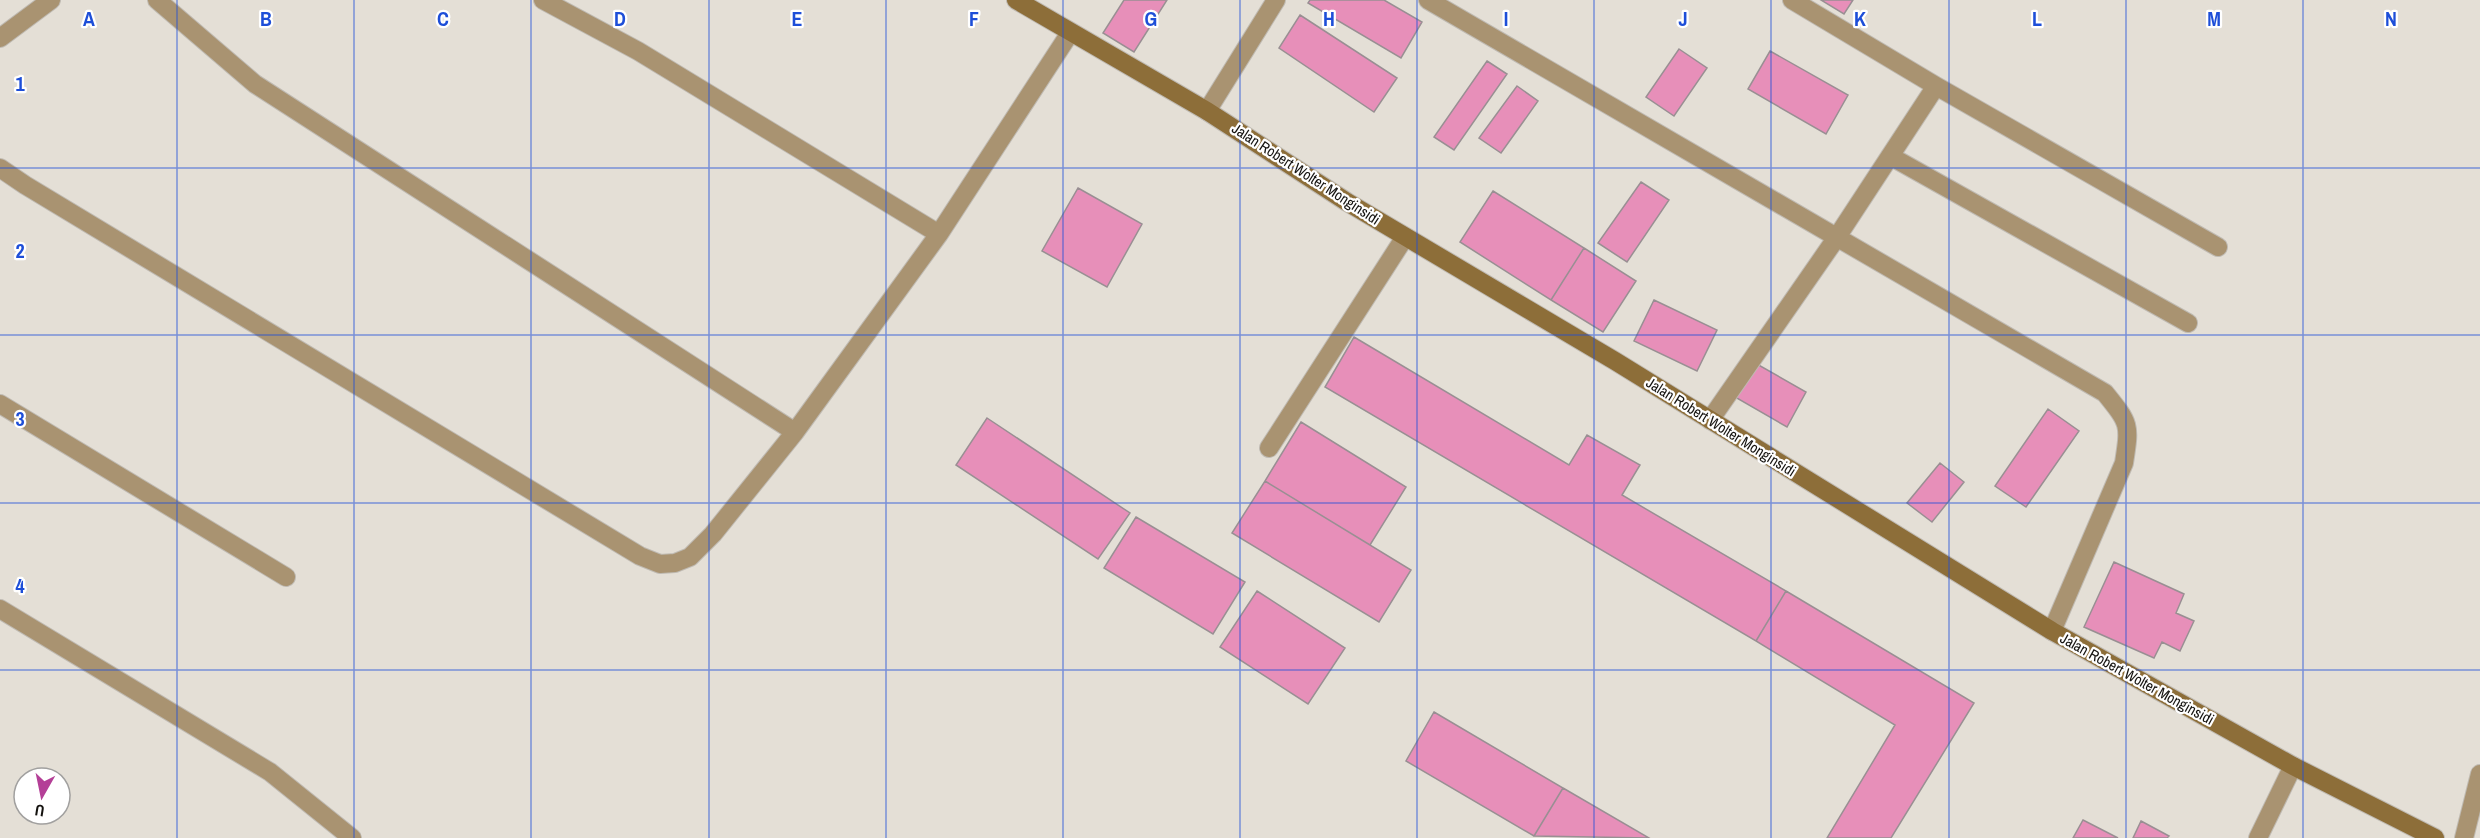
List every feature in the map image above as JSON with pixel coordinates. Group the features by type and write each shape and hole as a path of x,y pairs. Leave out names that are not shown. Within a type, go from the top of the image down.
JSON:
{"main road":[{"name":"Jalan Robert Wolter Monginsidi","path":"1016,0 1207,111 1405,237 1710,420 2052,631 2294,766 2435,838"}],"street":[{"path":"0,38 51,0"},
{"path":"157,0 255,84 795,432"},
{"path":"543,0 638,51 939,234"},
{"path":"1207,111 1276,0"},
{"path":"1428,0 2105,393 2126,419 2128,438 2124,464 2052,631"},
{"path":"1792,0 1936,86 2218,246"},
{"path":"0,168 640,556 660,564 675,563 690,557 713,534 795,432 939,234 1070,33"},
{"path":"1710,420 1837,237 1936,86"},
{"path":"1890,156 2188,324"},
{"path":"1269,448 1405,237"},
{"path":"0,404 286,577"},
{"path":"0,609 270,772 352,838"},
{"path":"2258,838 2294,766"},
{"path":"2464,838 2480,774"}],"building":[{"path":"1124,0 1167,0 1134,52 1103,33"},
{"path":"1310,0 1384,0 1422,22 1401,58 1308,3"},
{"path":"1821,0 1853,0 1844,14"},
{"path":"1300,15 1397,78 1374,112 1279,48"},
{"path":"1679,49 1707,68 1674,116 1646,97"},
{"path":"1770,51 1848,95 1826,134 1748,89"},
{"path":"1487,61 1507,74 1454,150 1434,137"},
{"path":"1517,86 1538,101 1501,153 1479,138"},
{"path":"1641,182 1669,200 1627,262 1598,243"},
{"path":"1078,188 1142,224 1107,287 1042,251"},
{"path":"1493,191 1584,248 1551,300 1460,242"},
{"path":"1584,248 1636,281 1603,332 1551,300"},
{"path":"1654,300 1717,330 1697,371 1634,341"},
{"path":"1354,337 1569,465 1587,435 1640,465 1622,495 1786,591 1756,641 1325,387"},
{"path":"1755,363 1806,392 1787,427 1735,397"},
{"path":"2048,409 2079,431 2026,507 1995,486"},
{"path":"987,418 1130,513 1098,559 956,465"},
{"path":"1301,422 1406,487 1370,545 1265,481"},
{"path":"1940,463 1964,482 1932,522 1907,503"},
{"path":"1265,481 1411,570 1379,622 1232,533"},
{"path":"1136,517 1245,582 1213,634 1104,568"},
{"path":"2114,562 2184,594 2176,613 2194,621 2180,651 2162,642 2154,658 2084,627"},
{"path":"1257,591 1345,648 1308,704 1220,647"},
{"path":"1786,591 1974,703 1891,838 1827,838 1895,725 1756,641"},
{"path":"1434,712 1563,788 1534,836 1406,761"},
{"path":"1563,788 1649,838 1534,836"},
{"path":"2083,820 2118,838 2073,838"},
{"path":"2141,821 2169,836 2167,838 2133,838"}]}
